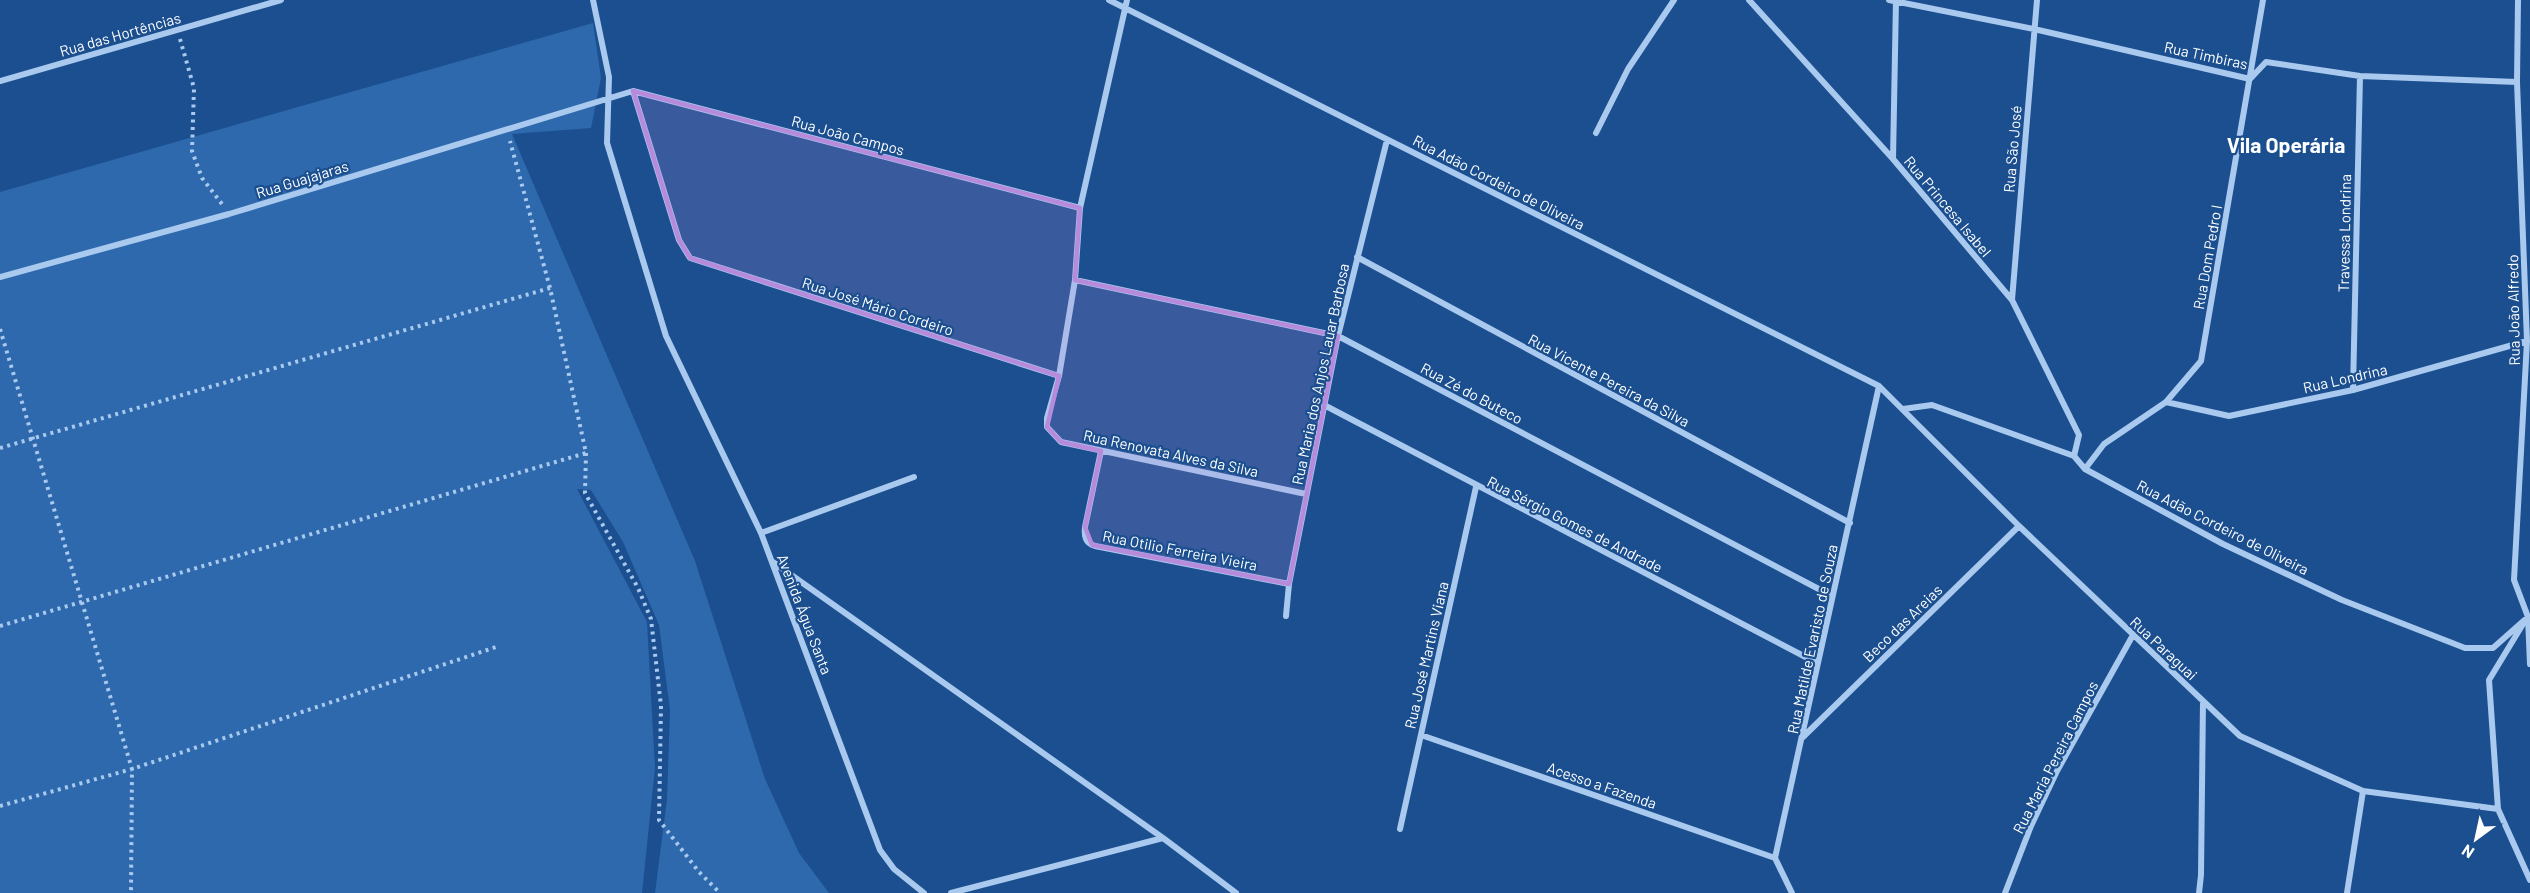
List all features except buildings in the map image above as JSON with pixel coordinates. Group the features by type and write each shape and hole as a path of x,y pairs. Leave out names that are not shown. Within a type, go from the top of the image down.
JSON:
{"street":[{"name":"Rua das Hortências","path":"0,81 281,0"},
{"name":"Avenida Água Santa","path":"593,0 609,77 607,142 666,336 761,533 880,850 894,868 924,893"},
{"name":"Rua Adão Cordeiro de Oliveira","path":"1109,0 1879,386"},
{"path":"1059,376 1075,280 1080,208 1127,0"},
{"path":"1596,134 1628,69 1674,0"},
{"name":"Rua Princesa Isabel","path":"1749,0 1893,159 2012,300 2079,435 2074,456"},
{"name":"Rua São José","path":"2012,300 2037,0"},
{"name":"Rua Dom Pedro I","path":"2085,469 2104,444 2166,402 2201,361 2264,0"},
{"name":"Rua João Alfredo","path":"2517,0 2517,82 2527,341 2514,580 2529,615 2530,664"},
{"path":"1893,159 1894,1"},
{"name":"Rua Timbiras","path":"1894,1 2034,29 2250,79 2266,62 2360,76 2517,82"},
{"name":"Travessa Londrina","path":"2353,390 2360,76"},
{"path":"610,98 633,91"},
{"name":"Rua João Campos","path":"633,91 1080,208"},
{"name":"Rua José Mário Cordeiro","path":"633,91 679,240 690,258 1059,376"},
{"name":"Rua Guajajaras","path":"0,277 229,214 610,98"},
{"name":"Rua Maria dos Anjos Lauar Barbosa","path":"1286,616 1289,584 1338,336 1387,140"},
{"name":"Rua Vicente Pereira da Silva","path":"1357,257 1850,523"},
{"name":"Rua Zé do Buteco","path":"1075,280 1338,336 1832,596"},
{"name":"Rua Londrina","path":"2166,402 2229,416 2353,390 2527,341"},
{"name":"Rua Renovata Alves da Silva","path":"1059,376 1047,418 1047,427 1060,442 1306,494"},
{"name":"Rua Paraguai","path":"1879,386 2019,526 2240,736 2363,791 2498,809"},
{"name":"Rua Matilde Evaristo de Souza","path":"1775,858 1879,386"},
{"name":"Rua Sérgio Gomes de Andrade","path":"1324,405 1817,663"},
{"path":"1903,409 1932,405 2074,456"},
{"name":"Rua Otilio Ferreira Vieira","path":"1101,451 1085,527 1084,536 1087,542 1095,546 1289,584"},
{"name":"Rua Adão Cordeiro de Oliveira","path":"2074,456 2085,469 2223,544 2342,600 2465,648 2493,648 2529,615"},
{"path":"761,533 914,477"},
{"name":"Rua José Martins Viana","path":"1400,829 1476,486"},
{"name":"Beco das Areias","path":"1803,738 2019,526"},
{"path":"773,562 1163,838 1236,893"},
{"path":"2529,615 2489,680 2498,809 2530,879"},
{"name":"Rua Maria Pereira Campos","path":"2005,893 2031,826 2057,771 2133,635"},
{"path":"2199,893 2203,701"},
{"name":"Acesso a Fazenda","path":"1421,735 1775,858"},
{"path":"2347,893 2363,791"},
{"path":"951,893 1163,838"},
{"path":"1775,858 1792,893"}],"path":[{"path":"178,30 194,88 192,151 202,178 229,214"},
{"path":"506,129 550,288 586,453 585,493 638,588 651,619 662,706 659,820 699,872 720,893"},
{"path":"0,448 550,288"},
{"path":"0,328 132,769 131,893"},
{"path":"0,626 586,453"},
{"path":"0,806 132,769 499,646"}],"highlighted area":[{"path":"633,91 1080,208 1075,280 1338,336 1289,584 1092,545 1085,527 1101,451 1061,442 1047,427 1059,376 690,258 679,240"}],"shaded area":[{"path":"593,23 601,78 591,128 512,134 695,561 765,779 799,853 829,893 655,893 667,799 670,710 659,625 623,542 591,490 577,489 647,622 655,768 642,893 0,893 0,192"}],"district":[{"name":"Vila Operária","path":"2286,144"}]}
